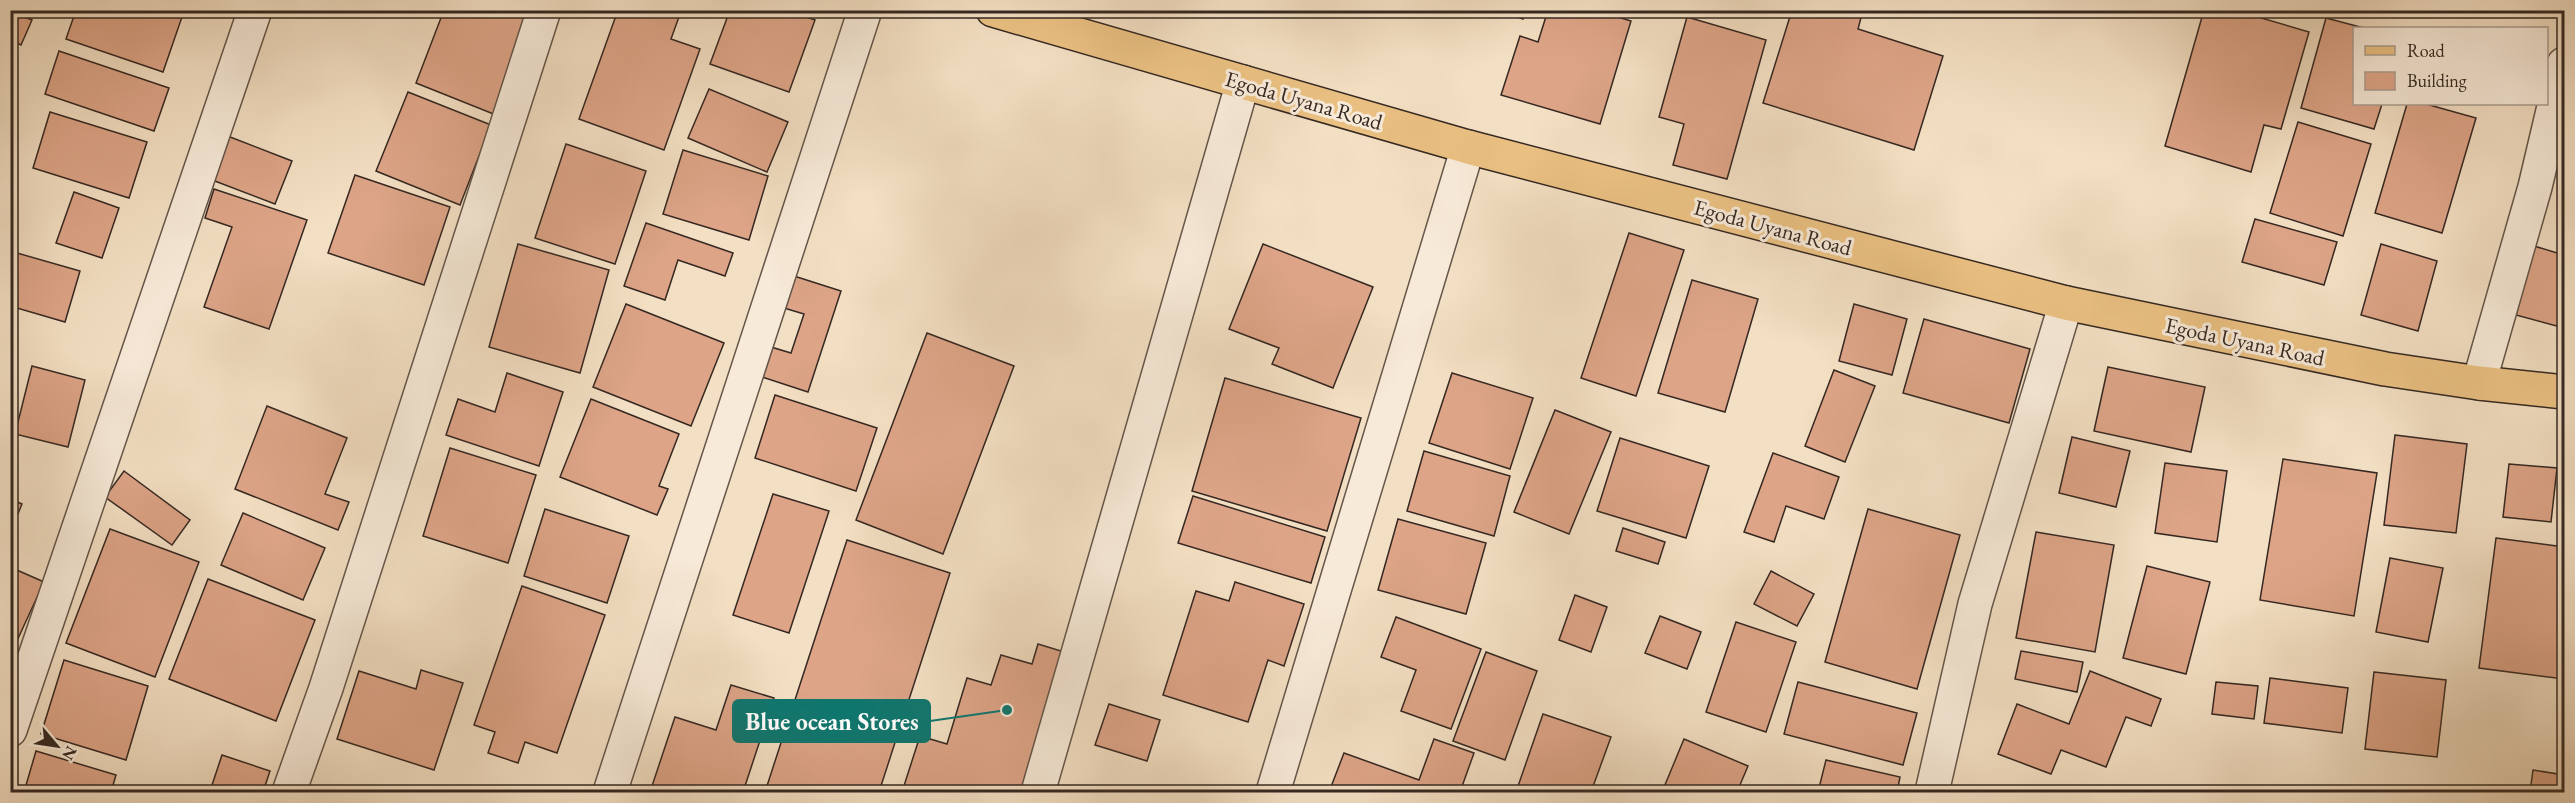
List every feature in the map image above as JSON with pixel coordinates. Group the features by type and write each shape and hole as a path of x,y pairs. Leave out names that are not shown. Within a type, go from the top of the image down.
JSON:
{"main road":[{"name":"Egoda Uyana Road","path":"993,10 1468,147 2066,303 2385,369 2479,383 2565,392"}],"street":[{"path":"10,730 255,10"},
{"path":"289,792 326,688 544,10"},
{"path":"610,792 865,10"},
{"path":"2479,383 2535,187 2565,64"},
{"path":"1038,792 1243,82"},
{"path":"1273,792 1468,147"},
{"path":"1932,792 1975,604 2066,303"}],"building":[{"path":"76,10 168,10 182,17 163,72 66,39"},
{"path":"444,10 510,10 534,20 496,115 416,83"},
{"path":"618,10 670,10 680,14 671,39 700,49 664,150 579,119"},
{"path":"730,10 787,10 815,20 789,92 710,64"},
{"path":"1499,10 1526,10 1523,19"},
{"path":"1548,10 1595,10 1631,21 1600,124 1501,95 1520,36 1538,42"},
{"path":"1792,10 1863,10 1858,29 1943,56 1914,150 1763,103"},
{"path":"2204,10 2234,10 2309,32 2281,129 2264,125 2251,172 2165,146"},
{"path":"10,11 32,20 21,45 10,40"},
{"path":"1687,17 1766,40 1727,179 1673,165 1684,124 1659,117"},
{"path":"2326,18 2360,27 2353,27 2353,105 2382,105 2374,129 2301,108"},
{"path":"59,51 169,88 154,131 45,94"},
{"path":"709,89 788,122 767,172 688,138"},
{"path":"408,92 491,125 460,205 376,171"},
{"path":"2407,105 2430,105 2476,118 2442,233 2375,213"},
{"path":"50,112 147,142 129,198 33,168"},
{"path":"2298,122 2371,144 2343,236 2270,213"},
{"path":"225,135 292,161 275,204 207,178"},
{"path":"566,144 646,171 615,264 535,238"},
{"path":"683,150 768,176 749,240 663,214"},
{"path":"355,175 450,207 424,285 328,253"},
{"path":"214,189 307,220 269,329 204,307 232,227 205,218"},
{"path":"74,192 119,208 102,258 56,243"},
{"path":"2255,219 2337,242 2324,285 2242,262"},
{"path":"646,223 733,253 725,276 678,260 665,300 624,286"},
{"path":"1629,233 1684,250 1636,396 1581,378"},
{"path":"518,244 609,270 580,373 489,347"},
{"path":"1263,244 1373,287 1333,388 1272,364 1279,348 1229,329"},
{"path":"2381,244 2437,261 2418,331 2361,315"},
{"path":"2534,246 2564,255 2564,328 2516,315"},
{"path":"10,251 80,271 65,322 10,306"},
{"path":"794,276 841,291 808,392 762,377 771,347 791,353 804,314 784,308"},
{"path":"1692,280 1758,299 1725,412 1658,393"},
{"path":"626,304 724,343 691,426 593,387"},
{"path":"1854,304 1907,319 1892,375 1839,361"},
{"path":"1924,319 2030,349 2009,423 1903,393"},
{"path":"927,333 1014,366 943,554 856,520"},
{"path":"32,366 85,380 68,447 15,434"},
{"path":"2108,367 2205,387 2191,452 2094,431"},
{"path":"1834,370 1875,386 1845,462 1805,446"},
{"path":"507,373 563,392 539,466 446,435 458,399 495,412"},
{"path":"1452,373 1533,398 1510,469 1429,443"},
{"path":"1225,378 1361,418 1327,531 1192,491"},
{"path":"775,395 877,428 856,491 755,458"},
{"path":"591,399 679,434 659,486 668,489 657,515 560,477"},
{"path":"267,406 347,438 325,494 349,502 338,530 235,489"},
{"path":"1555,410 1611,432 1569,534 1514,512"},
{"path":"2395,435 2467,444 2456,533 2384,525"},
{"path":"2072,437 2130,451 2116,507 2059,493"},
{"path":"1620,438 1709,466 1686,538 1597,511"},
{"path":"450,448 536,475 508,563 423,536"},
{"path":"1424,451 1510,476 1494,536 1407,511"},
{"path":"1773,453 1839,477 1824,519 1786,506 1774,542 1744,532"},
{"path":"2283,459 2377,473 2354,616 2260,600"},
{"path":"2165,463 2227,471 2217,542 2155,533"},
{"path":"2509,464 2557,468 2551,522 2503,517"},
{"path":"124,471 190,520 172,545 105,497"},
{"path":"773,494 829,511 789,633 733,615"},
{"path":"1193,496 1325,537 1311,583 1178,543"},
{"path":"10,499 22,504 10,533"},
{"path":"545,509 629,536 607,603 524,576"},
{"path":"1868,509 1960,535 1917,689 1825,662"},
{"path":"243,513 325,548 303,600 221,565"},
{"path":"1398,519 1486,543 1466,614 1378,590"},
{"path":"1623,528 1665,542 1658,564 1616,551"},
{"path":"110,529 199,562 155,677 66,643"},
{"path":"2036,532 2114,545 2095,652 2016,638"},
{"path":"2496,538 2564,547 2564,679 2479,668"},
{"path":"847,540 950,573 879,792 765,792"},
{"path":"2390,558 2443,568 2428,642 2376,632"},
{"path":"2147,566 2210,582 2186,674 2123,658"},
{"path":"10,567 44,582 10,656"},
{"path":"1771,571 1814,594 1797,626 1754,604"},
{"path":"208,579 315,620 276,721 169,679"},
{"path":"1235,582 1304,604 1284,666 1268,660 1248,722 1163,695 1196,591 1229,601"},
{"path":"522,586 605,615 557,753 525,742 518,763 488,753 495,732 474,725"},
{"path":"1575,595 1607,607 1591,652 1559,640"},
{"path":"1660,616 1701,632 1687,669 1645,653"},
{"path":"1396,617 1481,649 1451,729 1401,711 1416,670 1381,657"},
{"path":"1736,622 1796,642 1766,732 1706,712"},
{"path":"1038,644 1074,655 1031,792 902,792 920,736 947,744 967,678 991,685 1001,655 1032,664"},
{"path":"2021,651 2083,662 2077,692 2015,679"},
{"path":"1486,652 1537,671 1505,760 1453,741"},
{"path":"64,660 148,686 126,760 41,734"},
{"path":"421,670 463,683 434,770 337,739 359,671 416,689"},
{"path":"2090,671 2161,699 2151,726 2126,717 2106,767 2061,750 2051,774 1998,754 2017,704 2069,724"},
{"path":"2374,672 2446,680 2437,757 2365,749"},
{"path":"2270,678 2348,688 2342,733 2264,723"},
{"path":"1798,682 1917,713 1903,765 1784,734"},
{"path":"2216,682 2258,686 2254,719 2212,714"},
{"path":"731,685 774,698 743,792 650,792 675,717 716,730"},
{"path":"1109,704 1160,720 1147,761 1095,745"},
{"path":"1543,714 1611,737 1591,792 1516,792"},
{"path":"1434,739 1474,753 1460,792 1329,792 1344,753 1419,780"},
{"path":"1684,739 1748,766 1737,792 1662,792"},
{"path":"36,751 116,775 111,792 24,792"},
{"path":"222,755 270,771 263,792 224,792 211,788"},
{"path":"1826,760 1900,777 1897,792 1818,792"},
{"path":"2533,770 2564,775 2564,792 2530,792"}],"place":[{"name":"Blue ocean Stores","path":"1007,710"}]}
